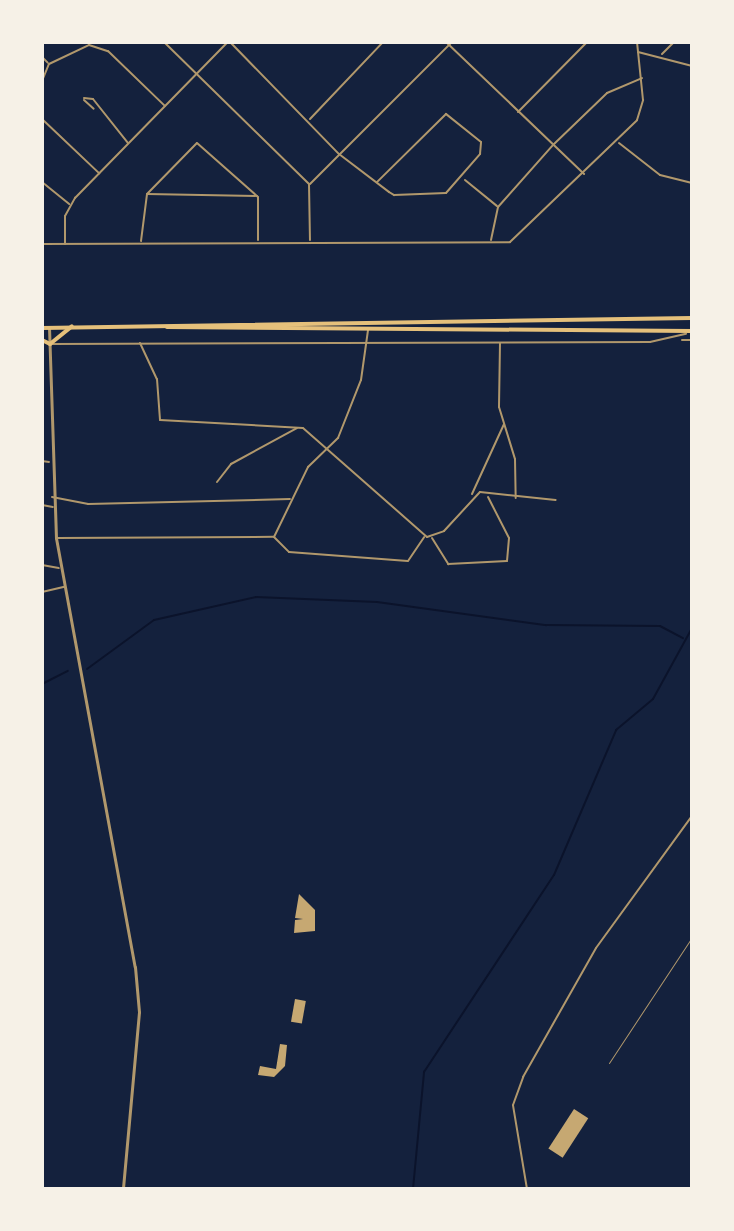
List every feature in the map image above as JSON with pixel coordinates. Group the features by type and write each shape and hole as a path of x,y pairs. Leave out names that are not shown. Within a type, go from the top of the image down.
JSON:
{"highway":[{"path":"162,326 365,319 692,318"},
{"path":"42,340 50,344 72,326"},
{"path":"42,328 162,326 369,331 690,331"}],"street":[{"path":"164,42 309,184 310,241"},
{"path":"65,244 70,204 229,42 309,120 339,154 394,195 441,195 463,178 481,142 446,114 377,182"},
{"path":"309,120 383,42"},
{"path":"518,113 587,42"},
{"path":"42,244 490,241 522,236 618,142 641,112 643,78 637,42"},
{"path":"661,55 674,42"},
{"path":"309,184 449,43 585,175"},
{"path":"42,81 49,64 89,45 108,51 165,106"},
{"path":"637,52 661,55 692,66"},
{"path":"42,57 49,64"},
{"path":"490,241 498,207 553,145 607,93 643,78"},
{"path":"96,108 128,144"},
{"path":"42,119 99,173"},
{"path":"618,142 660,175 692,183"},
{"path":"140,241 147,194 197,143 258,197 258,241"},
{"path":"463,178 498,207"},
{"path":"42,182 70,204"},
{"path":"147,194 258,197"},
{"path":"274,537 290,499 326,442 338,438 372,343 365,319"},
{"path":"49,327 49,462 60,569 135,967 139,1012 123,1189"},
{"path":"682,340 690,331"},
{"path":"50,344 692,340"},
{"path":"500,341 505,423 516,498"},
{"path":"139,342 157,379 160,420 299,427 326,442 425,536 432,537"},
{"path":"432,537 472,495 505,423"},
{"path":"217,482 231,464 299,427"},
{"path":"42,461 49,462"},
{"path":"472,495 556,500"},
{"path":"52,497 88,504 290,499"},
{"path":"432,537 448,564 507,561 509,538 488,497"},
{"path":"42,505 53,507"},
{"path":"56,538 274,537 289,552 408,561 425,536"},
{"path":"42,565 60,569"},
{"path":"42,592 65,587"},
{"path":"527,1189 513,1105 523,1077 596,948 692,816"}],"lane":[{"path":"609,1063 692,937"}],"building":[{"path":"299,894 315,910 315,931 294,933 295,920 303,919 295,918"},
{"path":"295,999 306,1001 302,1024 291,1022"},
{"path":"280,1044 287,1045 285,1066 274,1077 258,1075 260,1066 276,1069"},
{"path":"574,1109 588,1118 563,1158 548,1148"}],"waterway":[{"path":"87,669 154,620 256,597 377,602 546,625 660,626 683,638"},
{"path":"413,1189 424,1072 554,875 616,730 653,699 692,628"},
{"path":"42,684 68,671"}]}
